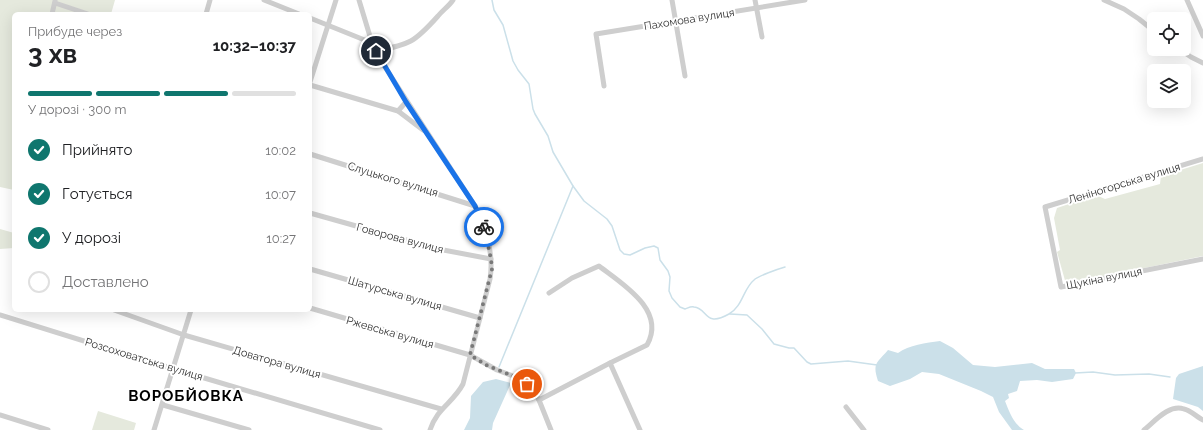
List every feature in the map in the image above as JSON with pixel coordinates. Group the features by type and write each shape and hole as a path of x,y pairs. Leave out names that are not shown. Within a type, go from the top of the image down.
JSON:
{"street":[{"path":"207,12 210,0"},
{"path":"264,0 294,12"},
{"path":"312,78 336,0"},
{"path":"359,0 372,43 376,51 406,102 475,206 483,224 491,259 490,279 461,388 453,399 441,409 430,430"},
{"path":"376,51 401,46 414,40 424,32 453,0"},
{"path":"672,0 685,76"},
{"path":"754,0 762,37"},
{"name":"Пахомова вулиця","path":"604,86 596,34 805,0"},
{"path":"1104,0 1124,9 1147,25"},
{"path":"1187,0 1203,36"},
{"path":"52,12 55,1 83,12"},
{"path":"312,19 372,43"},
{"path":"1191,56 1203,63"},
{"path":"312,85 398,111 426,132"},
{"path":"398,111 406,102"},
{"name":"Слуцького вулиця","path":"312,155 460,200 475,206"},
{"name":"Леніногорська вулиця","path":"1045,207 1203,159"},
{"path":"460,200 464,189"},
{"name":"Щукіна вулиця","path":"1045,207 1061,287 1203,259"},
{"name":"Говорова вулиця","path":"312,214 438,249 491,259"},
{"path":"539,400 647,345 652,330 651,321 645,306 635,294 599,266 572,278 549,292"},
{"name":"Шатурська вулиця","path":"312,270 480,318"},
{"name":"Ржевська вулиця","path":"312,309 470,355 492,368 521,379 532,389 539,400 551,430"},
{"name":"Доватора вулиця","path":"120,312 184,335 441,409"},
{"path":"154,430 190,312"},
{"name":"Розсоховатська вулиця","path":"0,315 174,369 380,430"},
{"path":"610,363 640,430"},
{"path":"162,405 249,430"},
{"path":"846,407 864,430"},
{"path":"1144,430 1170,410 1176,408 1184,409 1203,420"},
{"path":"0,415 48,430"}],"shaded area":[{"path":"0,0 115,0 112,12 12,12 12,190 0,187"},
{"path":"1203,163 1203,256 1066,284 1057,252 1060,250 1054,218 1057,208 1096,195 1105,199 1160,184 1161,176"},
{"path":"0,229 12,232 12,248 0,249"},
{"path":"98,411 136,423 134,430 92,430"}],"water":[{"path":"940,341 953,348 973,365 995,367 1032,363 1045,369 1074,369 1076,373 1073,379 1052,382 1037,380 1020,381 1017,391 1008,394 1009,398 1005,401 1008,409 1017,425 1024,430 1012,430 999,412 993,397 939,374 922,372 910,379 890,386 878,381 875,370 878,361 888,350 898,353 912,346"},
{"path":"1203,366 1203,411 1198,407 1173,399 1176,378 1179,374"},
{"path":"496,379 511,383 493,423 492,430 464,430 470,418 471,396 483,382"}],"waterway":[{"path":"492,0 494,10 503,25 513,61 529,84 535,114 548,136 553,152 573,186 584,201 607,219 612,226 620,250 624,254 630,255 645,248 654,246 658,248 660,260 668,271 670,277 669,291 672,298 680,307 685,309 692,307 698,308 711,318 721,318 734,311 747,288 756,278 785,267"},
{"path":"499,367 573,186"},
{"path":"730,314 747,315 762,329 774,344 794,348 807,362 811,364 848,361 877,365"},
{"path":"1075,373 1093,372 1115,375 1149,374 1170,377"}],"way so far":[{"path":"484,227 492,269 470,355 488,366 521,379 527,384"}],"district":[{"name":"ВОРОБЙОВКА","path":"186,396"}],"route":[{"path":"376,51 384,67 406,102 475,206 484,227"}]}
